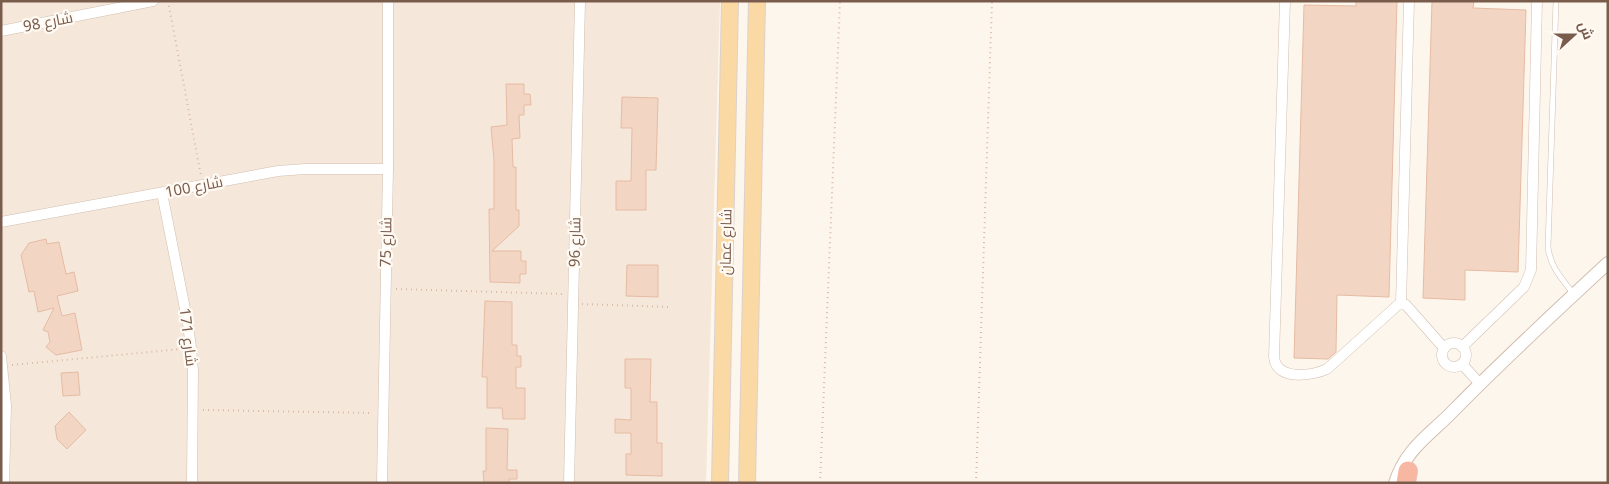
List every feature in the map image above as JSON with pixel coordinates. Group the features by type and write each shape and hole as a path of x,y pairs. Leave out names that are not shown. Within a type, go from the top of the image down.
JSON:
{"main road":[{"name":"شارع عمان","path":"720,483 730,1"},
{"name":"شارع عمان","path":"747,483 757,1"}],"street":[{"name":"شارع 98","path":"1,31 153,1"},
{"name":"شارع 75","path":"382,483 388,169 388,1"},
{"name":"شارع 96","path":"569,483 580,1"},
{"path":"1285,1 1275,366 1281,372 1288,374 1312,374 1327,369 1395,307 1401,304"},
{"path":"1401,304 1409,1"},
{"path":"1462,347 1524,287 1531,270 1537,1"},
{"name":"شارع 100","path":"1,222 278,171 305,169 388,169"},
{"name":"شارع 171","path":"162,192 187,316 191,348 192,483"},
{"path":"1403,480 1402,465 1416,445 1608,263"},
{"path":"1401,304 1407,307 1444,348"},
{"path":"1451,343 1456,343 1462,347 1466,356 1462,364 1454,367 1446,364 1442,356 1444,348 1451,343"},
{"path":"2,361 6,405 4,483"},
{"path":"1462,364 1480,384"},
{"path":"1403,480 1434,430"}],"lane":[{"path":"1556,1 1548,247 1555,271 1574,294"}],"path":[{"path":"168,1 202,185"},
{"path":"820,483 840,1"},
{"path":"976,483 992,1"},
{"path":"386,289 573,299 670,307"},
{"path":"2,361 191,348"},
{"path":"192,410 383,413"}],"shaded area":[{"path":"1,1 720,1 706,483 1,483"}],"building":[{"path":"1356,1 1397,1 1389,297 1337,295 1336,352 1328,359 1294,358 1304,5 1356,6"},
{"path":"1432,1 1474,1 1473,8 1526,10 1518,272 1465,270 1465,300 1423,298"},
{"path":"506,84 524,84 524,94 530,94 531,105 524,105 524,115 519,115 520,138 512,139 513,167 516,167 516,210 519,210 519,226 492,251 521,251 521,261 526,261 526,274 520,274 520,283 490,282 489,209 494,209 494,160 491,127 507,125"},
{"path":"622,97 658,98 656,170 646,170 646,210 616,210 616,181 631,181 632,128 621,128"},
{"path":"46,239 47,244 59,242 66,274 74,272 78,291 57,296 62,316 75,313 82,350 56,355 46,347 50,342 48,332 43,330 54,308 38,312 34,291 29,292 21,255 29,243"},
{"path":"627,265 658,265 658,297 626,296"},
{"path":"485,301 512,302 512,345 517,345 517,356 521,356 521,367 516,367 516,388 525,388 525,419 503,419 502,408 487,408 487,377 482,377"},
{"path":"625,359 651,359 650,402 657,402 657,443 662,443 662,476 626,475 626,454 631,454 631,433 615,433 615,419 631,420 631,388 625,388"},
{"path":"78,372 80,395 63,396 61,373"},
{"path":"69,412 86,430 67,449 57,439 55,426"},
{"path":"486,428 508,429 507,470 517,470 517,479 509,479 509,483 484,483 483,471 486,471"}]}
